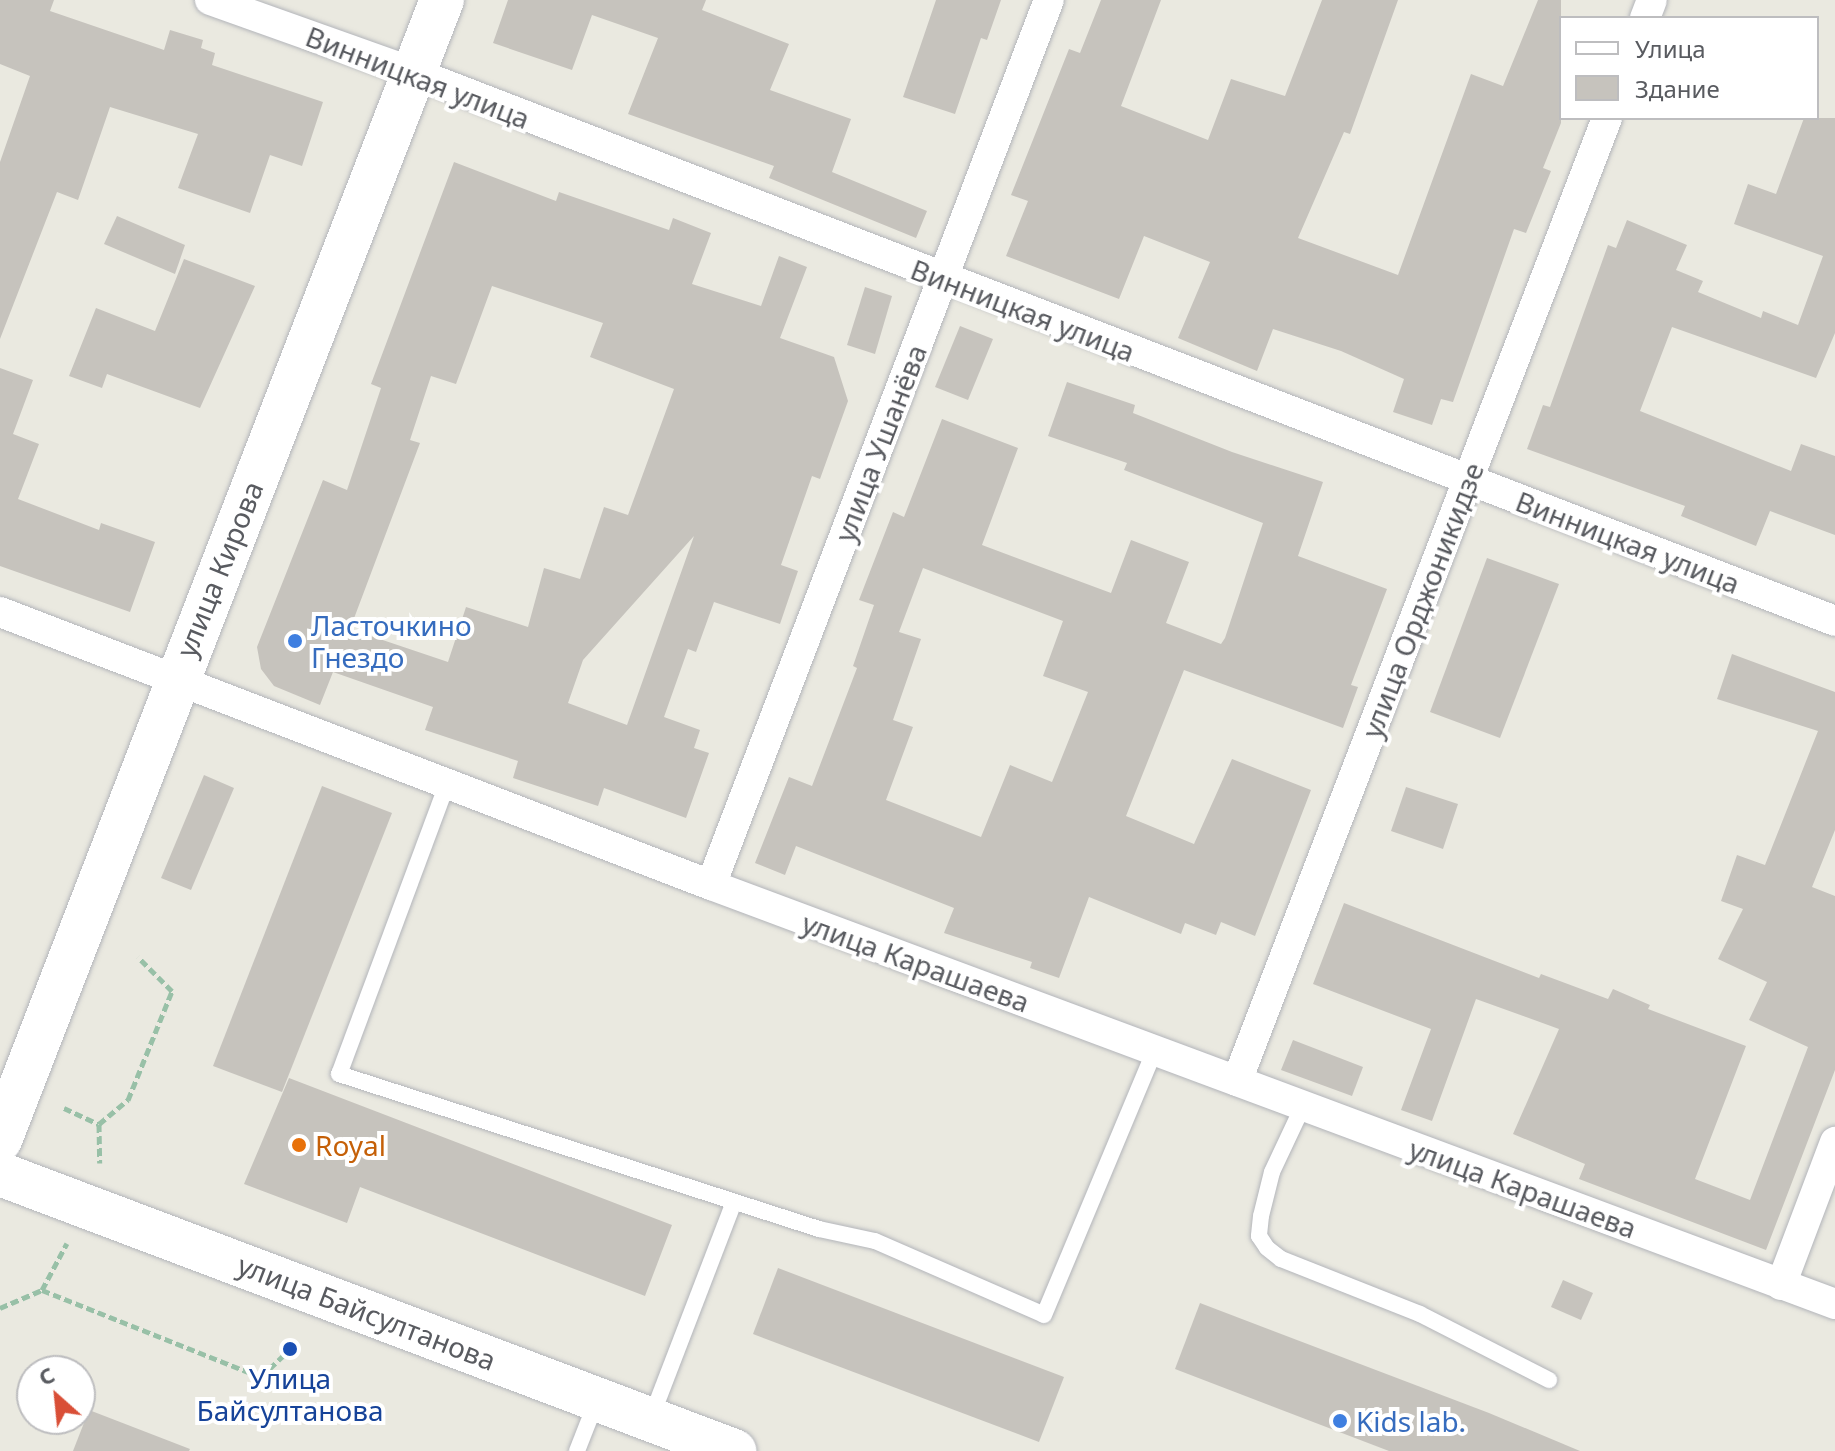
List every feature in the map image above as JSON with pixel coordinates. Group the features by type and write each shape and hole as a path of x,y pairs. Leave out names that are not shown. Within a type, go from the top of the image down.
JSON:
{"main road":[{"name":"улица Кирова","path":"0,1140 175,680 442,0"},
{"name":"улица Байсултанова","path":"0,1174 734,1451"}],"street":[{"name":"Винницкая улица","path":"210,0 415,73 1835,621"},
{"name":"улица Ушанёва","path":"711,885 1049,0"},
{"name":"улица Орджоникидзе","path":"1237,1081 1606,120"},
{"name":"улица Карашаева","path":"0,612 711,885 1835,1304"},
{"path":"1781,1285 1835,1142"}],"lane":[{"path":"447,784 339,1074 734,1202 875,1241 1044,1315 1155,1050"},
{"path":"1303,1106 1272,1172 1259,1236 1267,1248 1281,1259 1420,1314 1549,1380"},
{"path":"650,1419 734,1202"},
{"path":"577,1451 597,1399"}],"path":[{"path":"99,1124 128,1100 172,991 138,957"},
{"path":"64,1108 99,1124"},
{"path":"99,1124 100,1163"},
{"path":"0,1308 42,1290 69,1240"},
{"path":"42,1290 261,1377 290,1349"}],"building":[{"path":"0,0 54,0 50,11 164,50 170,30 203,40 201,48 215,53 212,65 323,102 302,166 270,155 250,213 178,188 198,134 110,107 78,200 57,192 0,339 0,162 30,76 0,64"},
{"path":"508,0 706,0 702,10 789,44 770,90 851,119 832,172 927,211 916,238 769,178 774,166 628,114 658,38 592,15 572,70 493,43"},
{"path":"936,0 1001,0 987,40 981,38 955,114 903,97"},
{"path":"1101,0 1161,0 1121,106 1208,140 1231,79 1285,96 1322,0 1398,0 1350,134 1344,132 1298,238 1398,275 1471,74 1503,86 1538,0 1561,0 1561,123 1543,168 1551,171 1526,233 1514,229 1453,402 1441,399 1432,425 1393,412 1404,379 1341,351 1273,329 1257,371 1178,338 1210,262 1144,236 1119,299 1006,256 1028,201 1011,195 1069,49 1080,53"},
{"path":"1835,118 1835,333 1816,378 1672,327 1640,411 1791,471 1801,444 1835,456 1835,535 1770,511 1756,546 1681,516 1685,506 1527,449 1543,405 1550,407 1608,245 1616,248 1627,220 1687,245 1676,270 1703,281 1698,292 1761,318 1763,311 1798,325 1823,256 1734,224 1748,184 1776,194 1803,120"},
{"path":"454,162 556,201 559,192 669,230 673,218 711,233 692,284 761,306 779,256 807,267 780,338 834,357 848,401 820,479 812,476 781,565 798,571 780,624 714,602 696,652 688,649 664,717 700,730 694,748 709,753 686,818 604,788 598,806 513,778 518,761 425,730 433,707 333,672 320,705 274,686 261,669 257,647 323,480 347,490 381,388 371,384","holes":["492,286 603,323 590,357 674,389 628,515 604,507 580,579 544,568 528,627 466,607 448,662 350,629 420,443 410,440 431,376 456,384","694,536 627,725 568,703 583,660"]},
{"path":"117,216 185,245 175,274 104,244"},
{"path":"184,259 255,286 200,408 107,374 102,388 69,376 96,308 155,331"},
{"path":"865,287 892,296 875,354 847,345"},
{"path":"960,326 993,339 968,400 935,387"},
{"path":"0,368 33,380 13,434 39,444 18,499 99,530 101,523 155,542 130,612 0,566"},
{"path":"1067,382 1135,405 1133,413 1232,452 1323,482 1298,556 1387,589 1351,685 1358,687 1343,728 1184,670 1126,816 1194,844 1232,759 1311,790 1255,936 1221,922 1216,935 1185,923 1181,934 1089,897 1059,978 1030,968 1032,962 944,933 954,908 796,846 785,875 755,863 789,777 812,786 857,668 853,666 874,605 859,600 893,512 904,517 942,419 1018,448 982,545 1111,593 1131,540 1189,562 1166,623 1221,644 1263,523 1124,470 1127,463 1048,436","holes":["923,568 1063,621 1043,676 1088,692 1052,782 1010,765 981,837 886,800 913,727 893,720 921,639 899,632"]},
{"path":"1487,558 1559,584 1500,738 1430,712"},
{"path":"1732,654 1835,692 1835,830 1812,887 1835,896 1835,1070 1766,1250 1579,1179 1585,1164 1513,1134 1559,1029 1476,999 1432,1121 1401,1110 1431,1029 1313,984 1344,903 1539,978 1541,974 1608,999 1613,989 1650,1005 1648,1009 1746,1046 1695,1179 1750,1200 1808,1047 1749,1020 1767,982 1718,959 1743,909 1721,901 1737,855 1765,865 1818,731 1717,699"},
{"path":"204,775 234,788 191,890 161,878"},
{"path":"322,786 392,813 282,1092 213,1066"},
{"path":"1406,787 1458,804 1443,849 1391,831"},
{"path":"1293,1040 1363,1067 1352,1096 1281,1070"},
{"path":"289,1078 672,1225 645,1296 360,1187 347,1223 244,1184"},
{"path":"778,1268 1064,1377 1039,1442 753,1334"},
{"path":"1563,1280 1593,1293 1581,1320 1551,1307"},
{"path":"1200,1303 1580,1451 1389,1451 1175,1369"},
{"path":"96,1413 190,1449 189,1451 73,1451 79,1435 96,1435"}],"place":[{"name":"Ласточкино Гнездо","path":"295,641"},
{"name":"Royal","path":"299,1145"},
{"name":"Улица Байсултанова","path":"290,1349"},
{"name":"Kids lab.","path":"1340,1421"}]}
